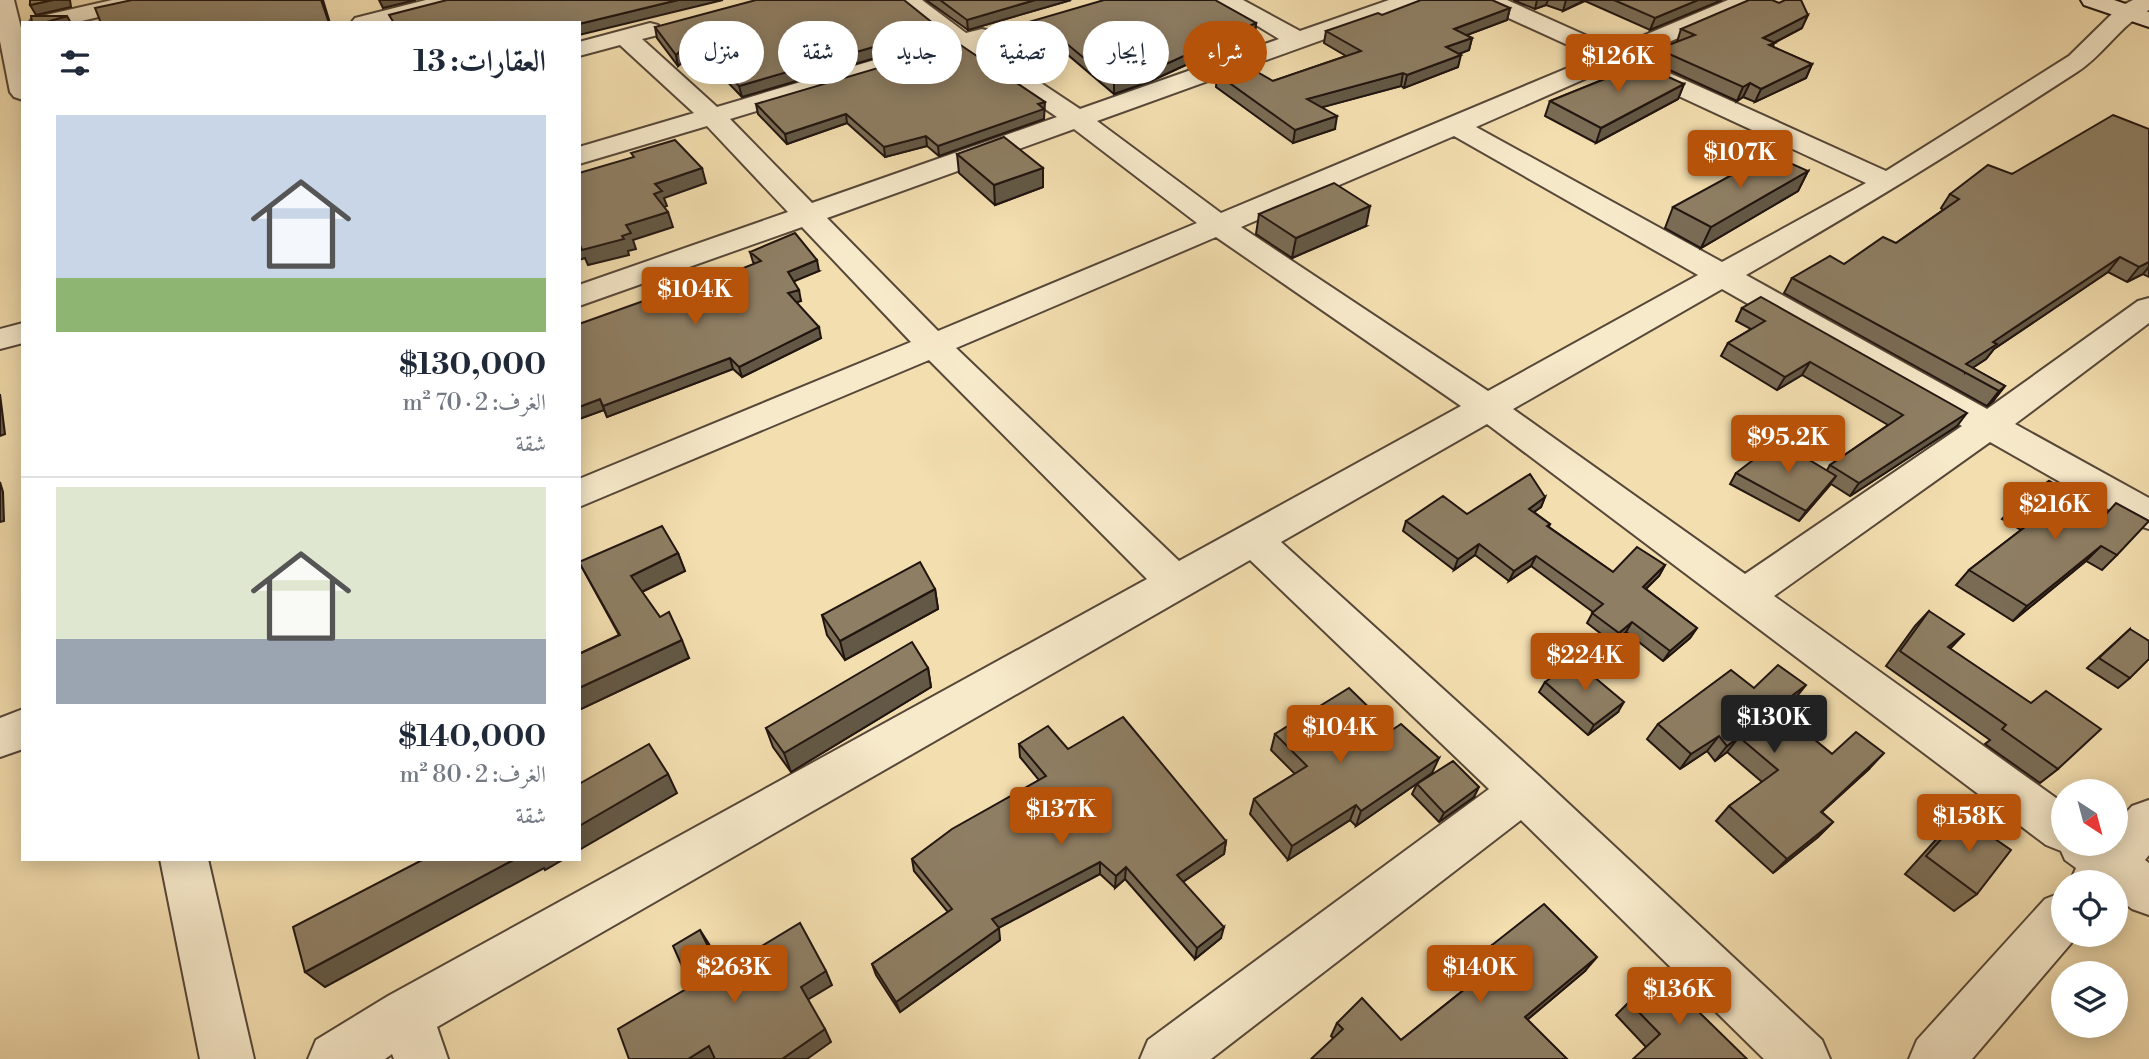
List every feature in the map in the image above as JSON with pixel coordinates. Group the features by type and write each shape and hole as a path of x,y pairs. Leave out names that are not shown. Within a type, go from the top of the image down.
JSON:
{"street":[{"path":"3,0 16,28 19,103"},
{"path":"50,21 142,0"},
{"path":"371,21 453,0"},
{"path":"908,0 963,42 1079,120 1218,225 1487,407 2051,821"},
{"path":"1226,0 1298,40"},
{"path":"581,295 1411,0"},
{"path":"1488,0 1888,182"},
{"path":"581,493 1455,127 1747,0"},
{"path":"335,1059 414,1037 1175,582 1888,182 2078,61 2129,8"},
{"path":"581,47 674,23"},
{"path":"624,36 712,116 806,217 932,344 1175,582"},
{"path":"581,155 976,38"},
{"path":"1455,127 2149,515"},
{"path":"1745,595 1989,425 2148,309"},
{"path":"0,339 21,333"},
{"path":"1252,539 1523,791 1803,1059"},
{"path":"0,738 21,729"},
{"path":"1167,1059 1523,791"},
{"path":"2149,821 2095,863 2149,892"},
{"path":"184,861 227,1059"},
{"path":"1936,1059 2051,930"}],"building":[{"path":"30,0 53,0 30,5"},
{"path":"132,0 321,0 328,21 100,21 95,8"},
{"path":"447,0 678,0 581,24 581,21 393,21 389,15"},
{"path":"756,0 904,0 930,21 872,21 872,47 858,51 858,21 778,21 778,75 764,79 764,21 679,21 679,52 676,55 655,27"},
{"path":"940,0 1035,0 967,20"},
{"path":"1104,0 1215,0 1252,21 1183,21 1183,56 1169,63 1169,21 1083,21 1083,57 1069,46 1069,21 1032,21"},
{"path":"1421,0 1492,0 1510,8 1454,29 1472,38 1446,47 1461,55 1407,75 1403,73 1307,99 1337,116 1295,130 1231,84 1267,84 1267,78 1273,81 1361,51 1326,31 1378,13 1382,15"},
{"path":"1614,0 1698,0 1655,18"},
{"path":"1749,0 1772,0 1779,3 1785,0 1801,0 1808,15 1763,38 1775,43 1769,45 1812,64 1761,89 1750,83 1743,87 1658,49 1695,35 1681,29"},
{"path":"31,16 67,16 50,21 32,21"},
{"path":"962,46 976,55 976,84 1018,84 1045,102 1038,104 1044,109 938,146 926,136 884,147 846,114 785,134 756,104 824,84 858,84 858,74 872,70 872,84 962,84"},
{"path":"1629,59 1684,84 1601,128 1550,101 1627,70 1616,64"},
{"path":"2113,115 2149,129 2149,262 2139,267 2120,257 1993,342 1997,344 1966,364 2005,386 1999,391 1792,278 1830,256 1844,264 1883,237 1896,243 1959,199 1950,194 1988,165 2012,174"},
{"path":"1004,137 1043,168 994,185 957,154"},
{"path":"675,140 702,168 655,184 662,191 654,194 668,212 626,225 631,233 622,236 624,239 582,250 581,172 634,157 631,153"},
{"path":"1770,154 1808,171 1711,227 1673,207"},
{"path":"1334,183 1370,206 1296,238 1259,214"},
{"path":"795,233 817,260 788,272 799,290 788,293 819,327 739,367 730,358 603,406 600,399 581,406 581,323 663,294 667,299 761,261 750,252"},
{"path":"1761,297 1967,413 1859,483 1830,465 1903,415 1810,362 1785,377 1728,343 1765,321 1742,308"},
{"path":"1778,441 1836,476 1806,511 1736,473"},
{"path":"1530,474 1545,497 1529,509 1550,524 1547,526 1613,572 1637,547 1665,565 1643,587 1697,628 1670,651 1632,622 1619,633 1592,613 1603,604 1536,556 1514,571 1479,544 1458,559 1406,521 1443,496 1467,514"},
{"path":"2049,481 2107,513 2116,503 2149,521 2117,555 2101,546 2027,606 1969,570 2038,517 2016,504"},
{"path":"662,526 678,553 631,576 660,617 669,612 682,640 581,687 581,653 620,635 581,561"},
{"path":"920,562 935,589 840,641 822,615"},
{"path":"1929,611 1964,634 1948,647 2031,703 2046,691 2101,729 2058,769 2002,729 2006,725 1900,651"},
{"path":"2130,629 2149,641 2149,659 2130,678 2099,658"},
{"path":"912,642 928,668 784,753 766,728"},
{"path":"1575,661 1624,702 1594,725 1545,682"},
{"path":"1778,665 1806,685 1776,708 1832,754 1856,732 1884,753 1821,812 1833,822 1787,859 1729,806 1778,770 1739,737 1727,746 1719,736 1691,754 1658,724 1731,670 1754,688"},
{"path":"1349,688 1392,730 1401,724 1439,758 1361,811 1356,805 1292,846 1254,799 1307,766 1275,734"},
{"path":"1123,717 1226,841 1177,875 1224,927 1197,948 1126,867 1116,876 1100,862 992,919 999,928 896,1002 872,964 952,909 912,859 952,829 1046,776 1019,744 1048,726 1068,749"},
{"path":"649,744 668,774 581,825 581,783"},
{"path":"1453,761 1479,787 1444,813 1417,784"},
{"path":"1962,816 2011,850 1977,894 1926,856"},
{"path":"420,861 511,861 305,972 293,927"},
{"path":"1544,904 1597,957 1525,1017 1567,1059 1311,1059 1343,1029 1337,1023 1362,998 1401,1040 1504,958 1492,945"},
{"path":"800,923 826,971 801,987 825,1029 782,1059 715,1059 709,1046 688,1059 629,1059 618,1029 691,986 673,946 700,930 720,971"},
{"path":"1660,974 1747,1059 1633,1059 1660,1034 1629,1002"}]}
